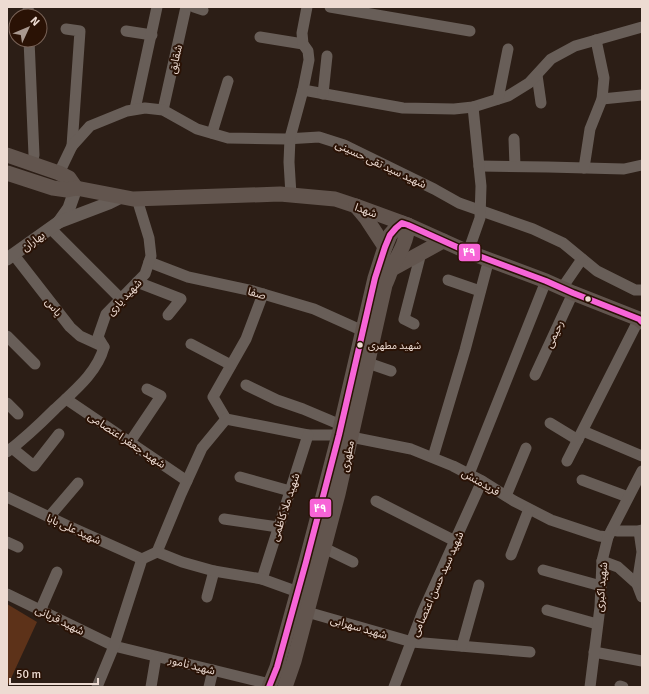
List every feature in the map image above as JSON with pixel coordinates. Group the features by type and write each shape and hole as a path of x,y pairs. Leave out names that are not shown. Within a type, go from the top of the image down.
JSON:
{"main road":[{"path":"7,155 59,173 69,178 76,188"},
{"name":"شهدا","path":"7,173 54,188 67,190 76,188 137,199 280,194 335,199 405,224 468,252 641,320"},
{"path":"356,206 366,218 385,247"},
{"name":"مطهری","path":"275,686 277,667 344,432 368,363 385,285 408,233 405,224 396,228 390,235 376,278 363,331 344,432 338,494 294,661 275,686"},
{"path":"392,269 443,241"}],"street":[{"path":"135,109 157,7"},
{"name":"شقایق","path":"163,110 186,7"},
{"path":"291,195 289,162 290,138 303,90 309,60 308,52 303,44 302,33 308,7"},
{"path":"330,7 470,31"},
{"path":"303,90 402,108 454,110 473,107 508,96 529,83 551,59 575,46 642,27"},
{"path":"66,29 80,31 72,146"},
{"path":"126,31 152,35"},
{"path":"260,37 303,44"},
{"path":"584,168 590,129 602,99 604,78 596,40"},
{"path":"29,48 34,155 32,163"},
{"path":"498,99 508,49"},
{"path":"323,94 327,56"},
{"path":"536,75 541,103"},
{"path":"212,133 228,81"},
{"path":"602,99 642,95"},
{"path":"468,252 480,218 481,186 473,107"},
{"name":"شهید سید تقی حسینی","path":"59,173 72,146 90,126 135,109 145,108 163,110 197,129 228,138 319,137 344,145 459,204 533,229 563,243 597,271 634,290 642,290"},
{"path":"514,139 515,166"},
{"path":"479,166 624,169 642,165"},
{"path":"55,225 69,208 76,188"},
{"path":"55,225 121,197"},
{"name":"شهید یاری","path":"104,347 98,337 106,314 145,274 151,256 149,238 137,199"},
{"path":"55,225 121,299"},
{"name":"بهاران","path":"10,257 55,225"},
{"path":"414,324 404,319 421,253"},
{"name":"یاس","path":"10,257 70,327 80,336 104,347"},
{"path":"432,457 465,350 489,259"},
{"name":"رحیمی","path":"535,376 567,291 582,259"},
{"name":"صفا","path":"149,262 188,277 263,294 314,309 363,331"},
{"path":"448,280 480,291"},
{"path":"137,282 181,299 168,315"},
{"path":"469,474 546,282"},
{"path":"263,294 246,339 213,397 226,419 308,435 344,432"},
{"path":"567,461 641,320"},
{"path":"7,336 35,364"},
{"path":"191,344 231,365"},
{"path":"59,434 34,466 10,450 24,439 83,382 101,357 104,347"},
{"path":"368,363 391,371"},
{"path":"246,385 277,400 303,409 344,432"},
{"path":"130,442 161,396 147,389"},
{"name":"شهید جعفر اعتصامی","path":"66,399 187,481"},
{"path":"7,403 18,414"},
{"path":"97,687 114,646 142,559 157,552 202,448 226,419"},
{"path":"550,423 580,436 642,456"},
{"name":"فریدمنش","path":"344,432 411,449 432,457 469,474 551,520 599,536 618,531 640,530"},
{"name":"شهید ملا کاظمی","path":"262,579 308,435"},
{"path":"506,496 526,448"},
{"name":"شهید اکبری","path":"590,687 600,606 602,561 610,534 642,471"},
{"path":"240,477 290,491"},
{"path":"582,480 628,497"},
{"name":"شهید سید حسن اعتصامی","path":"394,687 423,611 482,482"},
{"path":"49,517 78,483"},
{"name":"شهید علی بابا","path":"7,497 142,559"},
{"path":"376,501 455,542"},
{"path":"511,555 529,509"},
{"path":"224,519 278,528"},
{"path":"637,584 642,552 640,530"},
{"path":"7,542 18,547"},
{"path":"324,548 353,562"},
{"path":"157,552 182,562 214,571 262,579 298,592"},
{"path":"602,561 618,567 637,584 642,597"},
{"path":"543,570 601,586"},
{"path":"207,597 214,571"},
{"path":"40,611 57,572"},
{"path":"462,646 479,585"},
{"name":"شهید قربانی","path":"7,594 114,646"},
{"path":"547,610 597,624"},
{"name":"شهید سهرابی","path":"307,612 412,642 530,652"},
{"name":"شهید نامور","path":"114,646 275,686"},
{"path":"594,652 642,661"},
{"path":"151,687 156,657"},
{"path":"209,687 213,670"}],"shaded area":[{"path":"7,604 37,622 7,687"}],"transit line":[{"name":"۴۹","path":"269,687 277,667 339,435 375,278 390,235 396,228 402,223 408,225 468,252 546,281 639,319 642,322"}],"place":[{"name":"شهید مطهری","path":"360,345"}]}
